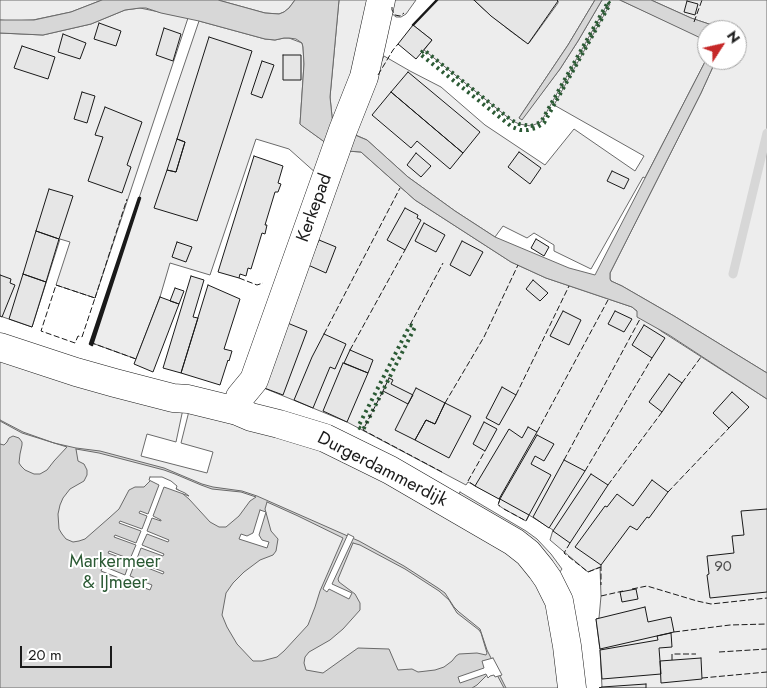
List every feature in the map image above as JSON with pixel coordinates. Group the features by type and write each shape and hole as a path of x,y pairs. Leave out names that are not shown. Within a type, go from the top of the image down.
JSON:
{"street":[{"name":"Kerkepad","path":"237,411 240,397 254,380 364,77 381,0"},
{"name":"Durgerdammerdijk","path":"0,347 114,383 173,398 237,411 251,417 308,432 342,446 390,470 514,542 532,558 545,574 559,601 572,688"}],"shaded area":[{"path":"0,0 102,0 71,12 33,20 10,21 0,20"},
{"path":"102,0 218,0 265,13 279,14 289,8 295,0 339,0 330,97 333,126 367,140 408,177 495,237 569,268 595,275 701,70 711,70 610,273 610,279 767,373 767,399 669,335 637,317 637,311 632,307 546,278 511,262 415,200 361,152 347,151 326,143 301,125 304,64 302,43 296,39 265,39 146,8 125,10 91,24 43,35 0,33 0,20 34,20 71,12"},
{"path":"218,0 295,0 289,8 279,14 265,13"},
{"path":"339,0 372,0 362,45 333,126 330,97"},
{"path":"392,0 416,0 406,14 396,17 390,12"},
{"path":"437,0 474,0 509,30 529,43 558,3 557,0 595,0 568,45 519,118 522,119 560,69 602,0 620,0 697,35 697,70 701,70 645,178 643,177 591,269 554,251 554,245 534,233 527,238 503,226 495,237 408,177 367,140 349,132 384,56 441,87 485,125 545,165 574,129 635,171 644,156 554,105 610,4 608,3 541,122 531,126 519,124 511,120 424,50 432,40 413,25"},
{"path":"595,0 602,0 560,69 522,120 519,118 568,45"},
{"path":"620,0 651,0 697,20 697,36"},
{"path":"651,0 767,0 767,373 610,279 610,273 711,70 747,70 747,20 697,20"},
{"path":"140,8 188,18 95,298 56,285 70,242 60,239 32,327 0,316 0,33 43,35 91,24 125,10"},
{"path":"199,21 265,39 289,38 302,43 304,64 300,124 326,143 317,174 289,149 256,139 210,275 170,263 160,297 136,359 92,343"},
{"path":"346,151 361,152 415,200 511,262 546,278 632,307 661,331 767,399 767,688 599,688 602,687 596,619 599,618 601,596 600,567 588,572 550,540 553,530 529,515 526,521 504,509 498,505 500,499 468,482 466,485 347,422 259,386 319,240 315,238"},
{"name":"Markermeer & IJmeer","path":"0,357 183,409 176,442 147,434 141,456 207,473 213,452 181,443 189,411 326,449 504,546 544,590 564,688 0,688"},
{"path":"0,421 23,432 53,443 22,433"},
{"name":"Markermeer & IJmeer","path":"13,436 19,438 22,445 19,463 25,470 34,474 40,474 47,470 67,447 55,443 100,451 164,468 202,484 242,491 359,541 404,566 445,593 454,607 480,629 487,650 506,688 504,688 496,673 489,673 472,688 0,688 0,444 4,445","holes":["76,449 164,470 212,489 241,492 256,497 226,527 219,527 210,522 189,499 170,483 151,480 144,487 135,487 129,490 119,509 85,539 73,542 66,539 59,529 58,514 63,498 70,489 84,481 87,475 84,464 78,461","267,502 343,538 320,591 308,625 277,657 253,661 237,644 222,615 226,593 233,583 260,560 273,555 276,551 278,539 271,531 265,509","353,543 360,545 405,569 439,591 449,600 457,613 479,630 487,653 486,655 477,653 459,654 444,667 418,672 412,669 398,670 389,649 358,648 323,673 306,670 304,663 305,657 309,652 330,640 360,610 360,603 355,594 339,582 338,579"]},
{"path":"460,492 537,539 562,569 557,576 456,499"}],"pier":[{"path":"150,477 162,477 171,481 177,486 176,489 189,496 164,487 153,516 161,521 152,518 147,531 169,540 168,542 147,534 142,545 164,554 163,556 141,548 136,561 164,572 163,574 135,563 130,576 152,585 150,590 101,571 103,566 125,575 130,561 108,553 109,551 130,559 136,545 114,537 115,535 136,543 141,531 119,523 120,521 142,529 147,516 139,513 140,511 148,514 159,485 149,480"},
{"path":"260,510 266,512 259,535 262,540 269,542 267,548 239,539 241,534 247,536 253,533"},
{"path":"348,534 354,537 332,584 352,593 349,599 329,589 327,592 323,589"},
{"path":"493,658 502,675 495,677 494,675 488,678 486,674 460,683 458,677 484,668 482,661"}],"building":[{"path":"474,0 558,1 528,44 491,16"},
{"path":"687,1 698,4 695,15 684,12"},
{"path":"99,23 121,31 116,46 94,39"},
{"path":"413,25 432,40 416,59 398,44"},
{"path":"164,28 181,34 173,61 156,55"},
{"path":"63,34 86,43 80,59 58,52"},
{"path":"209,37 252,51 197,221 154,208 167,170 176,172 185,142 177,139"},
{"path":"22,46 55,57 48,79 14,68"},
{"path":"283,55 301,55 301,80 283,80"},
{"path":"262,61 274,65 262,98 251,94"},
{"path":"408,72 480,132 463,153 391,92"},
{"path":"82,92 95,96 87,123 74,119"},
{"path":"391,92 463,153 450,169 417,141 411,148 372,115"},
{"path":"105,107 142,122 127,165 131,167 122,193 88,181 103,137 95,135"},
{"path":"177,139 185,142 176,172 167,170"},
{"path":"519,152 541,168 530,184 508,167"},
{"path":"416,153 431,166 421,177 407,165"},
{"path":"254,156 283,166 278,183 281,184 278,192 275,192 265,225 267,225 265,234 262,233 251,269 248,268 246,276 240,274 239,278 218,272"},
{"path":"612,171 629,179 624,189 607,181"},
{"path":"49,189 73,196 59,239 36,231"},
{"path":"405,208 418,215 417,218 421,220 405,250 387,240"},
{"path":"424,223 445,235 436,252 415,241"},
{"path":"36,231 59,239 46,282 23,274"},
{"path":"536,239 549,247 544,256 531,248"},
{"path":"319,240 336,247 326,273 308,265"},
{"path":"462,241 483,252 470,276 450,265"},
{"path":"177,242 192,247 186,262 172,257"},
{"path":"23,274 46,282 32,327 9,319"},
{"path":"0,275 11,279 10,283 15,285 2,317 0,316"},
{"path":"191,276 204,280 193,317 198,318 181,373 163,368"},
{"path":"533,280 548,293 540,301 526,289"},
{"path":"208,285 240,299 224,349 232,351 220,385 181,373"},
{"path":"175,288 184,291 179,304 170,301"},
{"path":"160,297 179,304 153,372 134,364"},
{"path":"563,311 581,320 569,345 550,336"},
{"path":"615,311 632,319 624,332 608,324"},
{"path":"285,322 307,331 283,395 259,386"},
{"path":"644,325 665,338 652,358 632,345"},
{"path":"324,334 346,344 335,369 330,367 313,408 294,400"},
{"path":"350,350 373,360 368,373 344,363"},
{"path":"343,363 368,373 347,422 323,411"},
{"path":"669,374 682,383 662,412 649,402"},
{"path":"389,378 393,380 391,384 413,395 408,404 383,391"},
{"path":"502,387 516,395 499,425 486,418"},
{"path":"416,388 445,403 435,424 426,420 415,440 395,430"},
{"path":"732,392 749,407 729,428 713,413"},
{"path":"445,403 471,416 449,458 415,440 426,420 435,424"},
{"path":"484,422 497,429 485,451 473,444"},
{"path":"528,427 537,432 499,499 475,486 509,429 522,438"},
{"path":"537,435 554,444 544,461 535,456 531,464 551,475 529,515 500,499"},
{"path":"564,460 585,471 549,528 533,517"},
{"path":"591,474 608,485 570,543 553,531"},
{"path":"652,480 668,492 649,518 647,517 637,530 630,526 601,565 575,547 605,506 607,507 617,494 633,506"},
{"path":"767,509 767,592 710,598 707,556 734,553 732,536 744,535 741,511"},
{"path":"636,589 638,599 622,602 620,592"},
{"path":"645,607 648,622 671,617 674,632 600,649 596,619"},
{"path":"671,633 672,647 659,648 661,674 602,679 600,650 658,640 657,636"},
{"path":"701,658 702,679 661,683 660,661"},
{"path":"646,684 646,688 599,688 602,687"}],"waterway":[{"path":"733,274 767,133"}],"hedge":[{"path":"608,2 610,4 544,123 536,128 520,130 512,127 420,54 424,50 511,120 519,124 531,126 541,122 608,2"},
{"path":"410,325 415,327 363,430 358,427 410,325"}],"fence":[{"path":"413,25 437,0"},
{"path":"694,22 702,0"},
{"path":"392,7 395,15 400,16 404,13"},
{"path":"378,75 398,44"},
{"path":"324,334 400,188"},
{"path":"95,298 127,199"},
{"path":"350,350 405,250"},
{"path":"410,325 443,263"},
{"path":"445,403 484,337 518,265"},
{"path":"239,278 257,285 263,283"},
{"path":"56,285 95,298 82,337 78,336 75,343 41,331 56,285"},
{"path":"516,395 569,286"},
{"path":"537,432 608,300"},
{"path":"564,460 640,319"},
{"path":"93,341 92,343 136,359"},
{"path":"682,383 701,357"},
{"path":"585,471 652,358"},
{"path":"383,391 363,430 442,472"},
{"path":"608,485 662,412"},
{"path":"668,492 729,428"},
{"path":"475,486 468,481 485,451"},
{"path":"499,499 498,505 500,506"},
{"path":"504,509 526,521 529,515"},
{"path":"570,543 564,553 588,572 601,567"},
{"path":"601,565 601,585"},
{"path":"632,589 647,586 711,604 767,598"},
{"path":"601,596 623,591"},
{"path":"674,632 730,625 767,624"},
{"path":"719,652 767,649"},
{"path":"672,660 672,654 696,654"},
{"path":"702,678 767,672"}],"wall":[{"path":"413,25 437,0"},
{"path":"139,198 140,198 92,345 90,344 139,198"}]}
